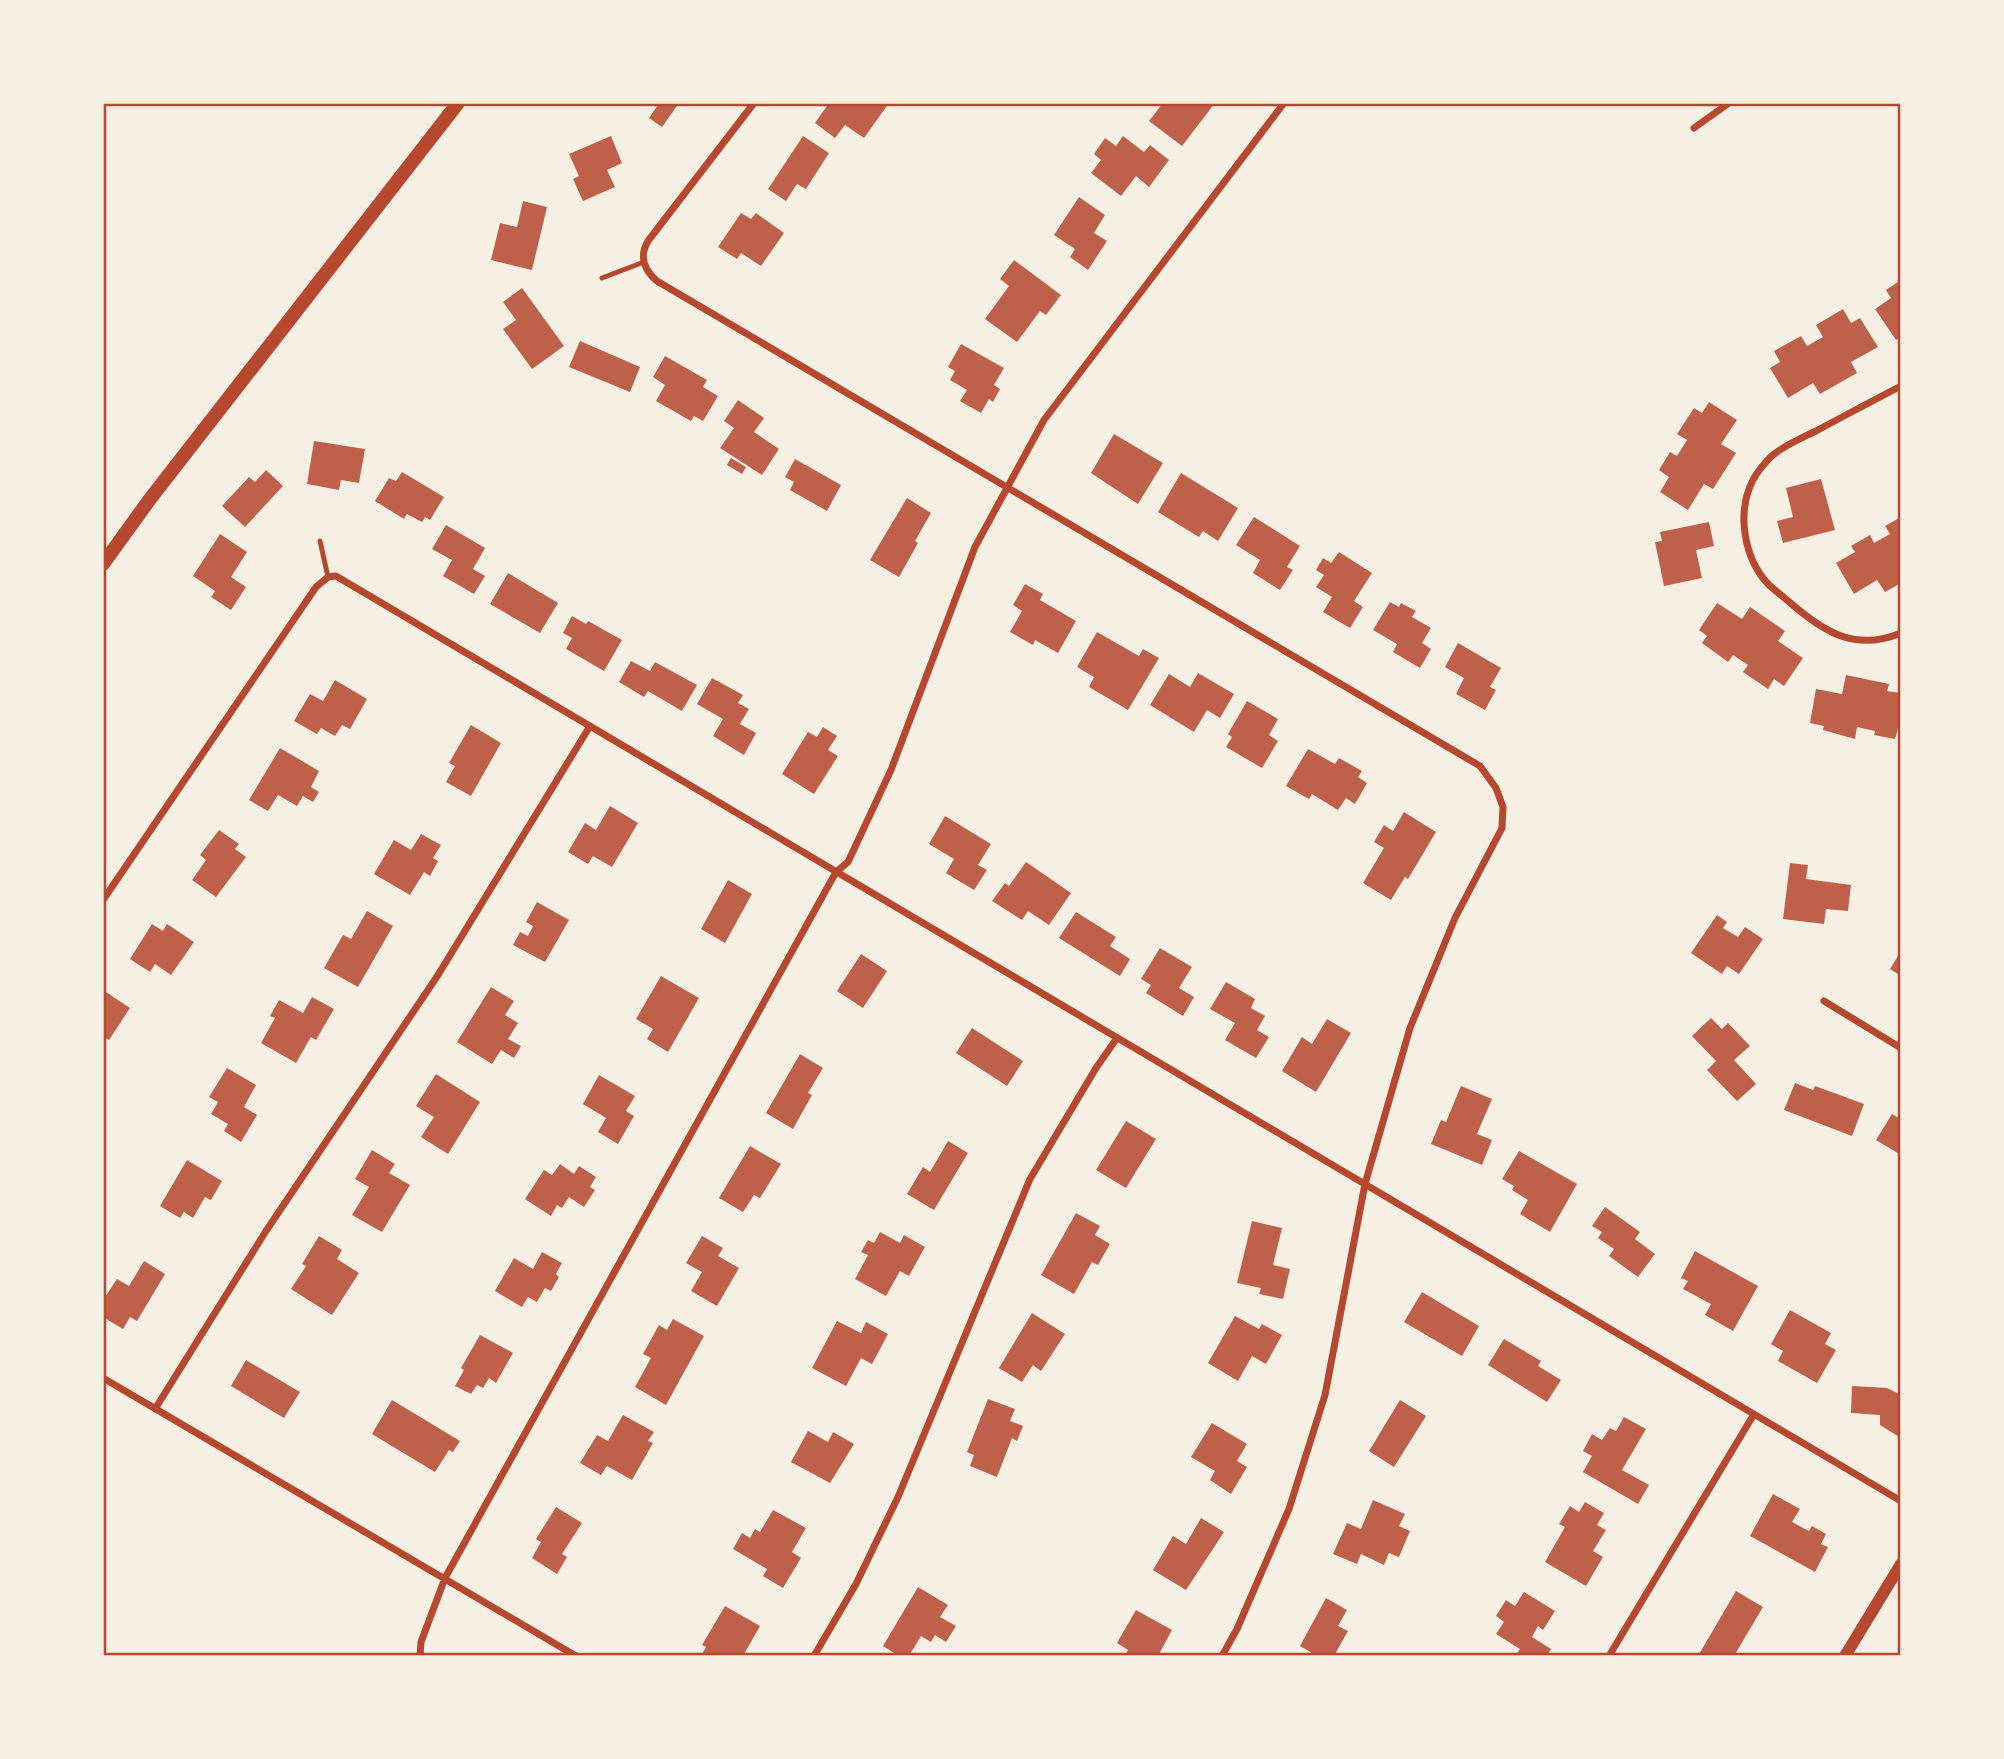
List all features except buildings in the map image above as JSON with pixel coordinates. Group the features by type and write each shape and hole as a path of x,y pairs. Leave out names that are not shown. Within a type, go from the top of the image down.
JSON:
{"main road":[{"path":"103,564 150,499 458,103"}],"street":[{"path":"754,103 648,241 643,253 649,275 1480,766 1496,788 1503,807 1502,828 1455,918 1410,1028 1365,1184 1325,1395 1289,1509 1237,1629 1222,1656"},
{"path":"420,1656 421,1642 445,1578 836,872 848,862 891,770 975,547 1044,420 1284,103"},
{"path":"1694,128 1729,103"},
{"path":"1901,386 1773,455 1754,479 1745,510 1744,525 1751,556 1758,571 1769,585 1817,625 1844,638 1861,641 1878,640 1901,633"},
{"path":"103,900 316,587 328,577 336,576 1901,1501"},
{"path":"155,1409 266,1231 438,975 590,726"},
{"path":"1824,1001 1901,1048"},
{"path":"814,1656 856,1584 898,1497 1030,1179 1096,1068 1117,1038"},
{"path":"103,1378 576,1656"},
{"path":"1609,1656 1754,1414"},
{"path":"1845,1656 1901,1564"}],"lane":[{"path":"602,278 644,262"},
{"path":"320,541 328,577"}]}
